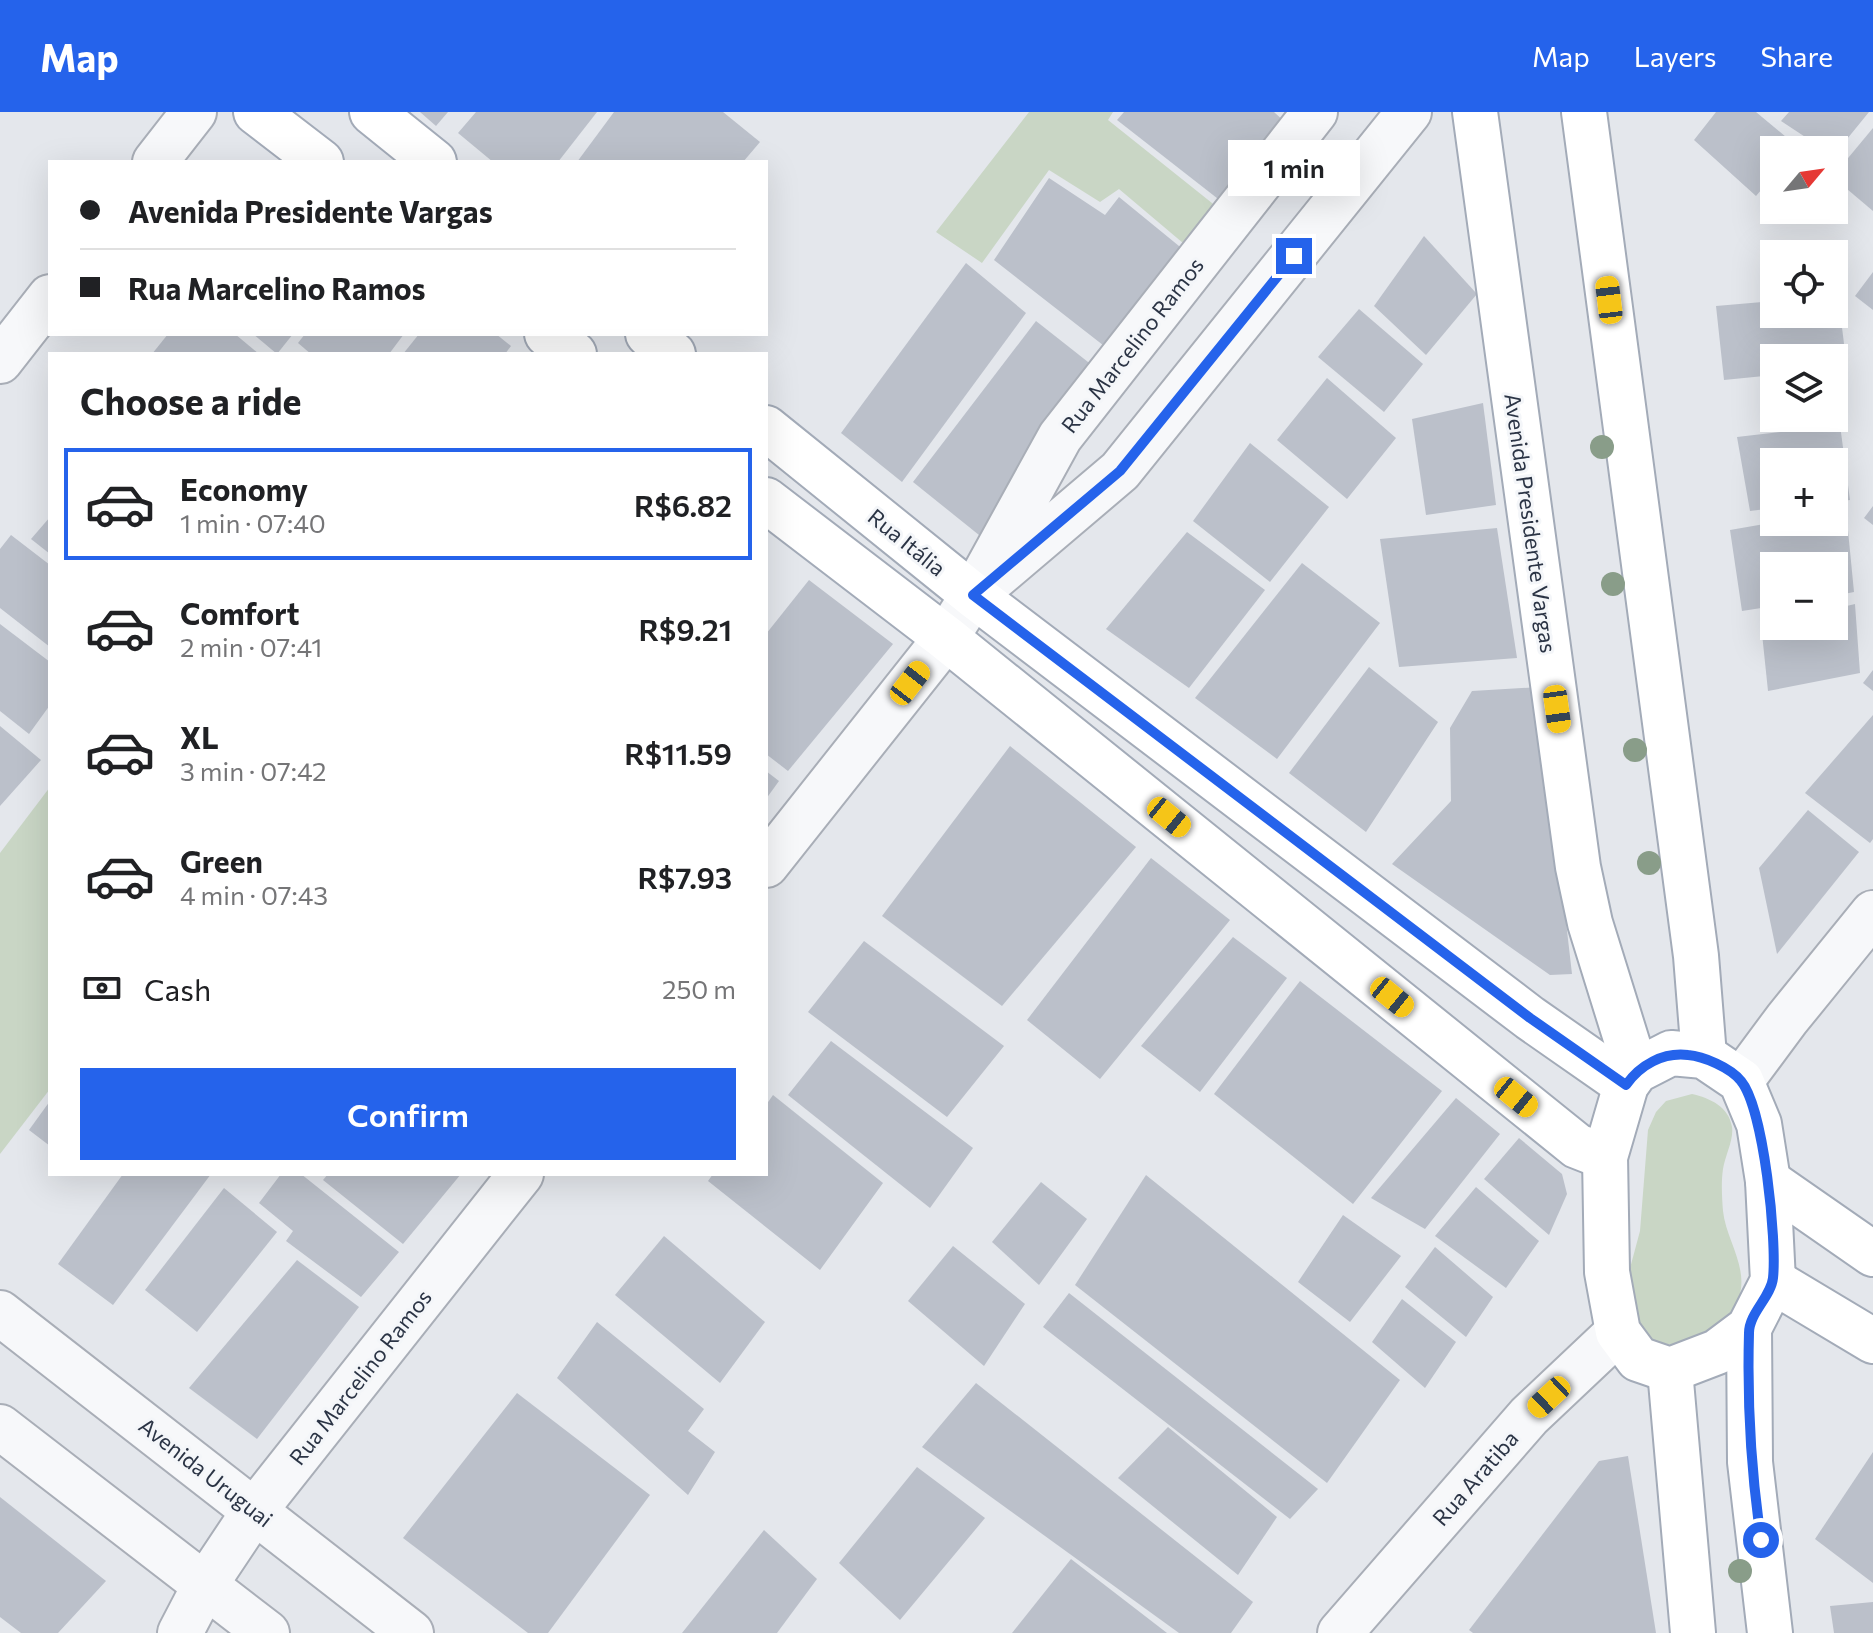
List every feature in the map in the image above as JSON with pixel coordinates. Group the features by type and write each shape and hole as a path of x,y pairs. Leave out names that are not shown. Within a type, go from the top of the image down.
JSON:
{"main road":[{"path":"256,112 318,160"},
{"path":"372,112 432,160"},
{"name":"Avenida Presidente Vargas","path":"1475,112 1578,867 1631,1078"},
{"path":"1584,112 1696,956 1704,1056"},
{"path":"550,336 571,352"},
{"path":"650,336 670,352"},
{"name":"Rua Itália","path":"768,430 973,595 1530,1018 1631,1078"},
{"path":"768,502 946,638 1577,1146 1605,1157"},
{"path":"1671,1053 1704,1056 1741,1081 1759,1124 1768,1181 1773,1281 1749,1328 1717,1352 1670,1370 1638,1359 1618,1332 1607,1272 1605,1157 1631,1078 1671,1053"},
{"path":"1768,1181 1873,1254"},
{"path":"1773,1281 1873,1341"},
{"path":"1749,1328 1750,1462 1770,1633"},
{"path":"1670,1370 1693,1633"}],"street":[{"path":"157,160 194,112"},
{"name":"Rua Marcelino Ramos","path":"768,862 946,638 1060,437 1315,112"},
{"name":"Rua Marcelino Ramos","path":"973,595 1120,471 1409,112"},
{"path":"0,361 48,300"},
{"path":"1741,1081 1873,913"},
{"name":"Rua Marcelino Ramos","path":"180,1633 205,1585 255,1510 519,1176"},
{"name":"Avenida Uruguai","path":"0,1313 411,1633"},
{"name":"Rua Aratiba","path":"1340,1633 1529,1416 1618,1332"},
{"path":"0,1427 267,1633"},
{"name":"Rua Marcelino Ramos","path":"153,1633 205,1585"}],"green space":[{"path":"1029,112 1113,112 1108,120 1227,215 1196,254 1119,189 1100,202 1049,170 982,263 936,232"},
{"path":"48,790 48,1092 0,1154 0,853"},
{"path":"1692,1094 1718,1104 1727,1114 1732,1127 1723,1169 1722,1201 1741,1273 1740,1294 1725,1322 1713,1333 1684,1344 1668,1344 1653,1340 1640,1330 1622,1298 1640,1231 1648,1130 1656,1112 1666,1101"}],"building":[{"path":"420,112 448,112 436,126"},
{"path":"476,112 597,112 560,160 491,160 458,133"},
{"path":"614,112 723,112 760,142 745,160 578,160"},
{"path":"1124,112 1274,112 1286,123 1222,202 1117,120"},
{"path":"1716,112 1756,112 1785,136 1760,136 1760,191 1756,196 1694,140"},
{"path":"1789,112 1869,112 1848,138 1804,136 1781,121"},
{"path":"1873,128 1873,211 1848,190 1848,158"},
{"path":"1049,178 1105,215 1119,197 1190,255 1117,356 994,260"},
{"path":"1424,236 1477,294 1426,355 1374,306"},
{"path":"966,263 1026,313 902,482 841,433"},
{"path":"1873,272 1873,310 1855,296"},
{"path":"1760,302 1760,328 1842,328 1844,344 1760,344 1760,376 1724,380 1716,306"},
{"path":"1359,309 1423,364 1384,412 1318,357"},
{"path":"1036,321 1102,373 979,535 913,482"},
{"path":"166,336 237,336 257,352 154,352"},
{"path":"255,336 291,336 279,352"},
{"path":"303,336 402,336 390,352 309,352 298,343"},
{"path":"417,336 498,336 511,346 506,352 405,352"},
{"path":"1327,378 1396,438 1347,499 1277,440"},
{"path":"1483,403 1496,505 1426,515 1412,419"},
{"path":"1780,432 1841,432 1843,448 1760,448 1760,510 1750,511 1737,437"},
{"path":"1250,443 1329,507 1270,582 1193,521"},
{"path":"1873,506 1873,525 1864,518"},
{"path":"48,519 48,552 31,539"},
{"path":"1760,525 1760,536 1848,536 1848,530 1854,592 1848,593 1848,552 1760,552 1760,608 1742,611 1730,530"},
{"path":"1497,528 1517,658 1399,667 1380,539"},
{"path":"1187,532 1265,590 1189,688 1106,629"},
{"path":"11,535 48,563 48,645 0,608 0,549"},
{"path":"1302,563 1380,623 1277,759 1195,698"},
{"path":"809,580 893,644 788,771 768,756 768,631"},
{"path":"1855,604 1860,673 1768,691 1763,640 1848,640 1848,606"},
{"path":"0,624 48,660 48,708 29,734 0,711"},
{"path":"1369,667 1438,722 1366,832 1289,773"},
{"path":"1873,670 1873,691 1863,683"},
{"path":"1539,687 1572,974 1550,975 1392,864 1451,801 1450,728 1472,691"},
{"path":"1873,715 1873,839 1870,843 1805,793"},
{"path":"0,726 41,760 0,806"},
{"path":"1010,746 1136,847 1002,1006 882,916"},
{"path":"768,773 779,781 768,796"},
{"path":"1808,810 1859,852 1777,954 1759,868"},
{"path":"1151,858 1230,920 1100,1079 1027,1020"},
{"path":"1233,937 1287,978 1200,1092 1141,1046"},
{"path":"864,941 1004,1046 947,1117 808,1012"},
{"path":"1300,981 1442,1091 1353,1204 1214,1094"},
{"path":"831,1041 973,1148 930,1208 788,1095"},
{"path":"773,1095 883,1183 820,1270 708,1181 712,1176 768,1176 768,1102"},
{"path":"1456,1098 1500,1134 1425,1229 1371,1198"},
{"path":"48,1104 48,1144 29,1130"},
{"path":"1519,1138 1562,1174 1567,1194 1549,1235 1484,1179"},
{"path":"1146,1175 1400,1380 1327,1483 1075,1285"},
{"path":"122,1176 210,1176 113,1305 58,1264"},
{"path":"279,1176 304,1176 399,1252 361,1297 286,1241 293,1231 259,1203"},
{"path":"326,1176 459,1176 403,1244 323,1180"},
{"path":"1041,1182 1087,1219 1039,1285 992,1242"},
{"path":"1476,1187 1539,1241 1506,1288 1435,1236"},
{"path":"224,1188 277,1232 197,1332 145,1290"},
{"path":"1343,1215 1401,1256 1350,1322 1298,1282"},
{"path":"664,1236 765,1322 720,1383 615,1295"},
{"path":"953,1246 1025,1304 984,1366 908,1301"},
{"path":"1435,1247 1493,1297 1466,1337 1405,1287"},
{"path":"297,1260 359,1307 257,1439 189,1388"},
{"path":"1069,1293 1318,1489 1290,1519 1043,1327"},
{"path":"1402,1299 1456,1342 1425,1388 1372,1342"},
{"path":"597,1322 704,1409 688,1431 715,1452 688,1495 557,1378"},
{"path":"976,1383 1253,1602 1231,1633 1179,1633 922,1447"},
{"path":"517,1393 650,1495 548,1633 528,1633 403,1538"},
{"path":"1168,1427 1277,1517 1238,1575 1118,1478"},
{"path":"1873,1452 1873,1583 1815,1539"},
{"path":"1628,1456 1656,1633 1473,1633 1469,1630 1599,1461"},
{"path":"917,1467 985,1518 900,1620 839,1563"},
{"path":"0,1497 106,1581 58,1633 21,1633 0,1617"},
{"path":"764,1530 817,1579 777,1633 682,1633"},
{"path":"1071,1559 1167,1633 1012,1633"},
{"path":"1873,1602 1873,1633 1834,1633 1830,1606"}],"route":[{"path":"1294,256 1120,471 973,595 1530,1018 1626,1085 1636,1071 1671,1053 1704,1056 1741,1081 1759,1124 1768,1181 1773,1281 1749,1328 1750,1462 1761,1540"}]}
